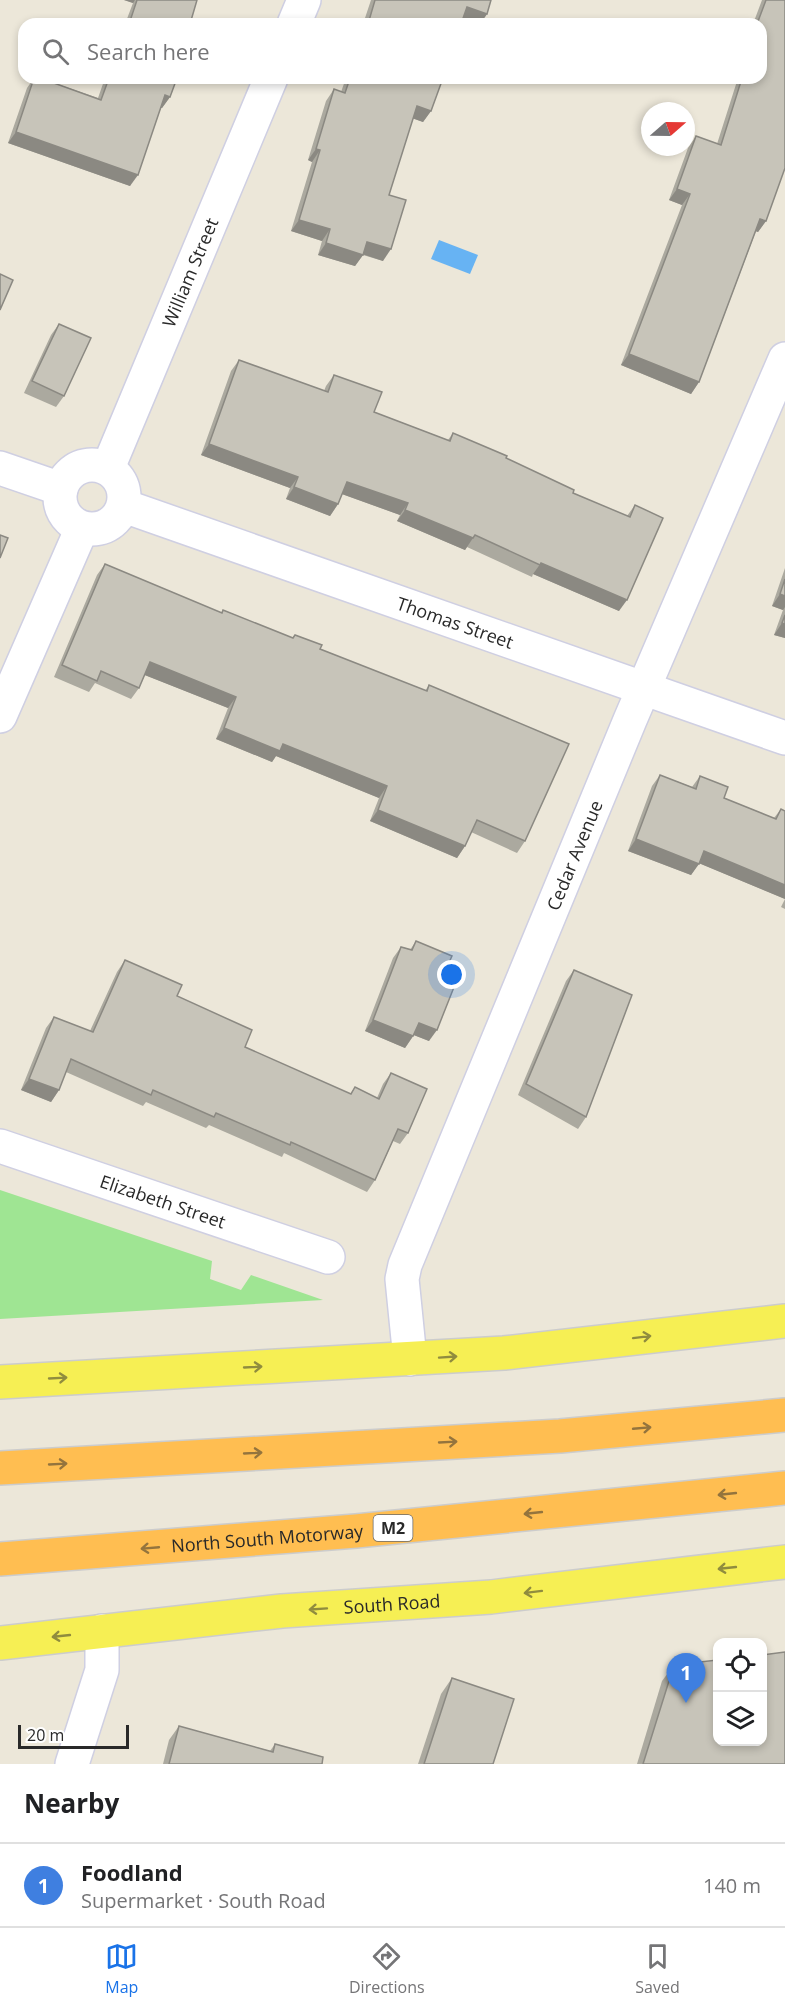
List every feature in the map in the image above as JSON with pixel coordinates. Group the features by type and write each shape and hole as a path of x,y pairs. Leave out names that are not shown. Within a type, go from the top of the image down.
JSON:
{"highway":[{"path":"0,1468 560,1436 785,1415"},
{"name":"North South Motorway","path":"0,1559 356,1531 785,1488"}],"main road":[{"path":"0,1382 504,1353 785,1321"},
{"name":"South Road","path":"0,1643 282,1611 490,1597 785,1562"}],"street":[{"path":"296,18 304,0"},
{"name":"William Street","path":"108,468 268,84"},
{"name":"Cedar Avenue","path":"410,1359 402,1279 405,1265 643,690 785,359"},
{"path":"86,465 108,468 119,478 124,488 124,506 113,523 104,528 82,528 68,520 62,510 60,489 74,470 86,465"},
{"path":"0,468 60,489"},
{"name":"Thomas Street","path":"124,506 785,738"},
{"path":"0,716 82,528"},
{"name":"Elizabeth Street","path":"0,1146 328,1257"},
{"path":"72,1764 102,1670 102,1632"}],"green space":[{"path":"0,1190 212,1261 210,1279 241,1290 251,1275 323,1300 0,1319"}],"water":[{"path":"439,240 478,255 470,274 431,259"}],"building":[{"path":"137,0 197,0 192,18 131,18"},
{"path":"375,0 491,0 487,14 467,7 463,18 370,18"},
{"path":"766,0 785,0 785,168 766,221 760,219 699,382 629,354 690,194 677,189 689,156 695,156 696,136 721,145 740,84 767,84 767,18 759,18"},
{"path":"32,84 57,84 101,100 107,84 175,84 170,97 165,95 138,175 16,132"},
{"path":"348,84 441,84 431,111 417,106 389,195 406,200 391,249 367,242 363,255 326,243 330,229 299,220 320,150 316,149 334,89 345,93"},
{"path":"0,274 13,280 0,310"},
{"path":"59,324 91,338 64,396 32,381"},
{"path":"239,360 328,392 334,375 382,392 374,412 450,441 453,433 507,456 506,458 574,490 573,493 630,517 635,505 663,518 627,600 541,563 540,565 475,535 473,538 405,510 408,503 347,482 338,504 294,487 298,477 209,444"},
{"path":"0,535 8,538 0,558"},
{"path":"105,564 222,613 223,610 293,638 295,635 322,645 320,649 427,691 429,685 569,744 525,841 477,820 465,846 378,810 387,786 283,744 280,751 224,728 236,697 150,662 139,688 101,671 97,681 62,665"},
{"path":"785,579 785,596 780,594"},
{"path":"660,775 696,789 700,776 728,787 724,798 776,819 781,809 785,811 785,885 704,851 699,864 636,839"},
{"path":"416,941 452,956 447,967 460,972 437,1030 419,1023 413,1036 373,1020 401,947 412,950"},
{"path":"125,960 182,985 177,996 252,1030 245,1047 351,1094 355,1087 379,1099 391,1073 427,1089 408,1133 398,1129 375,1180 291,1142 290,1145 216,1113 214,1117 153,1090 151,1095 71,1059 59,1090 29,1079 54,1017 93,1032"},
{"path":"574,970 632,995 586,1117 526,1084"},
{"path":"785,1652 785,1764 643,1764 674,1665 713,1660 713,1746 767,1746 767,1654"},
{"path":"452,1678 514,1699 493,1764 424,1764"},
{"path":"179,1726 273,1752 275,1744 323,1757 322,1764 169,1764"}],"place":[{"name":"Foodland","path":"686,1703"}]}
